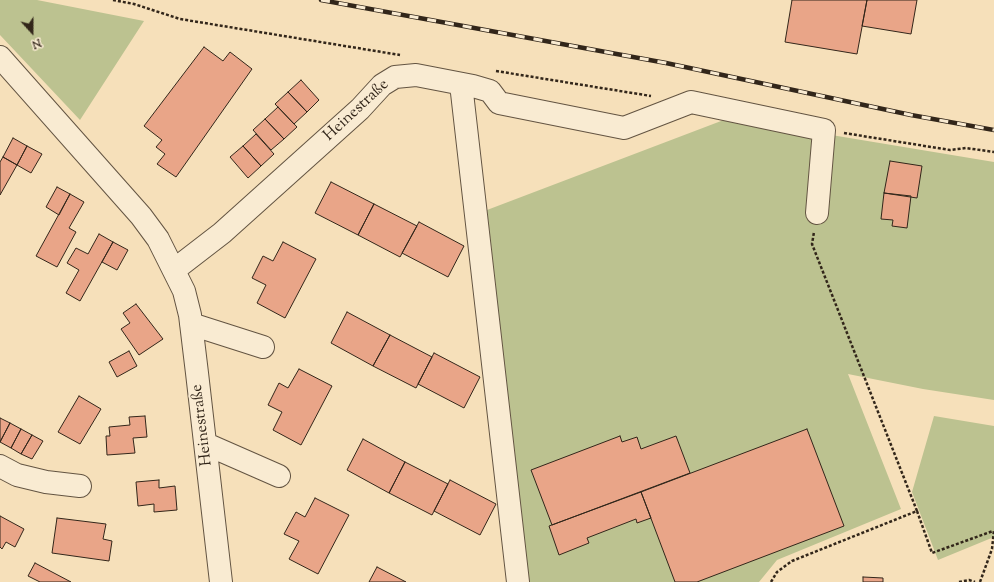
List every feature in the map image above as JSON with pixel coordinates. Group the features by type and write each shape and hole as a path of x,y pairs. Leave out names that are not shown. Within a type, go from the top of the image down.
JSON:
{"street":[{"name":"Heinestraße","path":"0,57 141,216 158,239 184,291 191,324 225,580"},
{"name":"Heinestraße","path":"174,270 222,233 360,109 382,86 395,77 416,75 461,84 490,91 500,103 624,128 691,102 824,130"},
{"path":"461,84 518,582"},
{"path":"817,213 824,130"},
{"path":"191,324 262,347"},
{"path":"206,444 279,476"},
{"path":"0,466 17,475 46,482 80,486"}],"path":[{"path":"824,130 950,150 966,148 994,152"},
{"path":"817,213 812,244 917,511 932,553 994,530 990,554 980,582"},
{"path":"771,582 777,572 792,561 917,511"},
{"path":"959,582 969,580 975,582"}],"green space":[{"path":"0,0 37,0 144,21 80,120 0,35"},
{"path":"729,118 994,162 994,400 923,389 848,374 901,509 777,560 759,582 529,582 487,210"},
{"path":"934,416 994,426 994,537 938,560 912,492"}],"building":[{"path":"792,0 867,0 857,54 785,42"},
{"path":"867,0 917,0 911,34 862,26"},
{"path":"204,47 223,61 230,52 252,69 176,177 157,164 165,154 156,147 162,140 144,126"},
{"path":"301,80 319,100 307,112 288,92"},
{"path":"288,92 307,112 294,124 275,104"},
{"path":"278,107 297,127 284,139 265,119"},
{"path":"265,119 284,139 271,150 253,130"},
{"path":"256,134 274,154 261,166 243,146"},
{"path":"13,138 27,146 17,165 3,157"},
{"path":"27,146 42,154 31,173 17,165"},
{"path":"243,146 261,166 248,178 230,157"},
{"path":"3,157 17,165 0,195 0,162"},
{"path":"890,161 922,166 917,198 884,193"},
{"path":"331,182 374,204 358,235 315,213"},
{"path":"57,187 70,194 59,215 46,207"},
{"path":"884,193 911,196 907,228 892,226 893,220 881,219"},
{"path":"70,194 84,202 69,228 76,232 57,267 36,256"},
{"path":"374,204 417,226 400,257 358,235"},
{"path":"419,222 464,246 448,277 402,253"},
{"path":"99,234 113,242 80,301 66,293 79,270 67,263 76,248 88,254"},
{"path":"113,242 128,250 117,270 102,262"},
{"path":"283,242 316,259 285,318 257,303 266,285 252,278 263,256 273,261"},
{"path":"136,304 163,339 139,355 121,329 130,323 123,313"},
{"path":"347,312 390,335 373,366 331,343"},
{"path":"390,335 432,357 416,388 373,366"},
{"path":"129,351 137,366 117,377 109,362"},
{"path":"434,353 480,377 464,408 418,384"},
{"path":"299,369 332,386 301,445 273,430 282,412 268,405 279,383 288,388"},
{"path":"79,396 101,409 80,444 58,432"},
{"path":"145,416 147,437 133,438 135,453 107,455 106,436 110,436 109,427 130,425 129,417"},
{"path":"0,418 10,423 0,442"},
{"path":"10,423 21,429 11,448 0,442"},
{"path":"21,429 32,435 21,454 11,448"},
{"path":"807,429 844,526 697,582 675,582 641,492"},
{"path":"32,435 43,441 32,459 21,454"},
{"path":"620,436 622,442 637,437 641,449 676,436 690,473 552,525 531,470"},
{"path":"363,439 405,462 389,493 347,470"},
{"path":"405,462 448,484 432,515 389,493"},
{"path":"159,480 159,488 175,486 177,510 154,512 154,504 138,506 136,482"},
{"path":"450,480 496,504 480,535 434,511"},
{"path":"641,492 651,518 637,523 636,519 587,538 589,543 559,555 549,526"},
{"path":"315,498 349,515 318,574 289,559 299,541 284,534 296,512 305,517"},
{"path":"0,516 24,529 15,547 6,542 2,549 0,547"},
{"path":"57,518 106,524 103,539 112,541 109,561 52,553"},
{"path":"35,563 71,582 40,582 28,576"},
{"path":"377,567 406,582 369,582"},
{"path":"863,577 883,578 883,582 863,582"}],"railway":[{"path":"321,0 666,63 911,115 994,130"}]}
